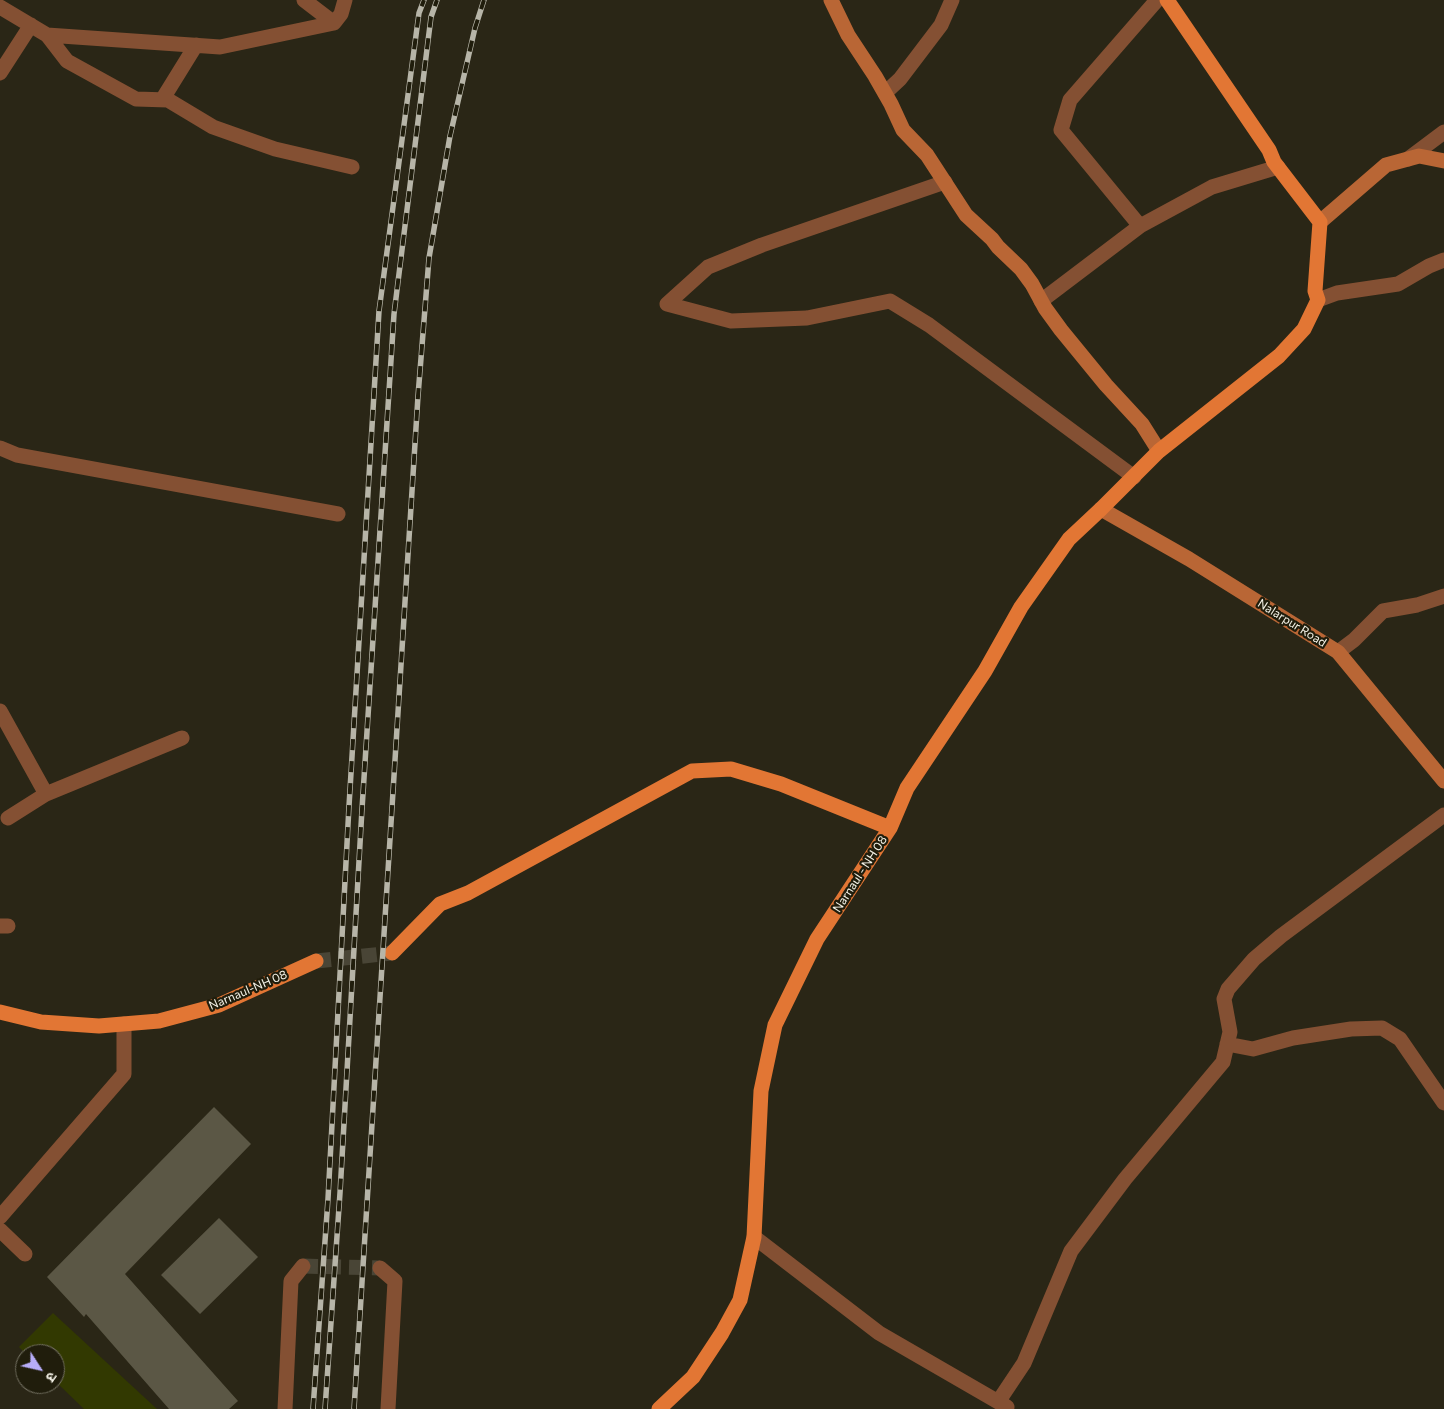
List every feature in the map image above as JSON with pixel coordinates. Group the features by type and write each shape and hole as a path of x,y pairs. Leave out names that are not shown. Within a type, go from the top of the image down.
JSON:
{"main road":[{"path":"890,828 907,788 985,671 1021,607 1069,538 1159,451 1279,356 1304,329 1318,300 1315,291 1320,222 1274,162 1269,150 1166,0"},
{"name":"Narnaul - NH 08","path":"392,954 440,904 468,892 692,771 731,769 781,784 890,828 817,939 775,1025 762,1091 754,1237 740,1300 722,1333 693,1377 659,1409"},
{"name":"Narnaul-NH 08","path":"0,1012 41,1022 99,1026 159,1021 219,1005 316,961"}],"street":[{"path":"304,0 334,24"},
{"path":"48,35 220,47 334,24 341,14 345,0"},
{"path":"830,0 848,36 885,93 903,130 926,155 966,215 1021,269 1061,330 1106,385 1142,424 1159,451"},
{"path":"885,93 900,79 941,24 952,0"},
{"path":"1140,226 1061,130 1070,100 1157,0"},
{"path":"0,7 48,35 67,61 136,99 168,100 213,127 275,149 352,167"},
{"path":"0,73 31,25"},
{"path":"162,100 196,45"},
{"path":"1408,159 1444,132"},
{"path":"1320,222 1386,165 1419,156 1444,161"},
{"path":"1041,301 1140,226 1212,187 1278,167"},
{"path":"945,182 762,245 708,267 667,304 731,321 807,318 890,301 929,325 1134,477"},
{"path":"1318,300 1337,292 1398,284 1429,266 1444,260"},
{"path":"0,448 16,455 338,514"},
{"name":"Nalarpur Road","path":"1101,509 1189,559 1338,652 1444,781"},
{"path":"1338,652 1354,640 1382,611 1417,605 1444,596"},
{"path":"0,711 46,794"},
{"path":"8,818 46,794 182,738"},
{"path":"1005,1406 1002,1396 1024,1363 1071,1251 1125,1179 1223,1062 1230,1032 1224,1000 1228,989 1254,959 1282,936 1444,815"},
{"path":"0,1217 124,1074 124,1024"},
{"path":"1227,1044 1253,1049 1293,1038 1351,1028 1382,1028 1400,1039 1444,1103"},
{"path":"0,1230 24,1254"},
{"path":"754,1237 879,1334 1005,1406"},
{"path":"285,1409 290,1281 303,1266"},
{"path":"380,1268 395,1281 388,1409"}],"green space":[{"path":"53,1313 157,1409 84,1409 65,1391 65,1344 22,1344"}],"building":[{"path":"214,1107 251,1144 125,1274 238,1401 229,1409 169,1409 86,1314 84,1317 47,1277"},
{"path":"219,1218 258,1257 200,1314 161,1275"}],"tunnel":[{"path":"316,961 392,953"},
{"path":"303,1266 380,1268"}],"railway":[{"path":"313,1409 328,1199 349,806 379,311 419,13 424,0"},
{"path":"325,1409 394,314 431,17 437,0"},
{"path":"354,1409 418,396 429,258 450,136 475,28 484,0"}]}
